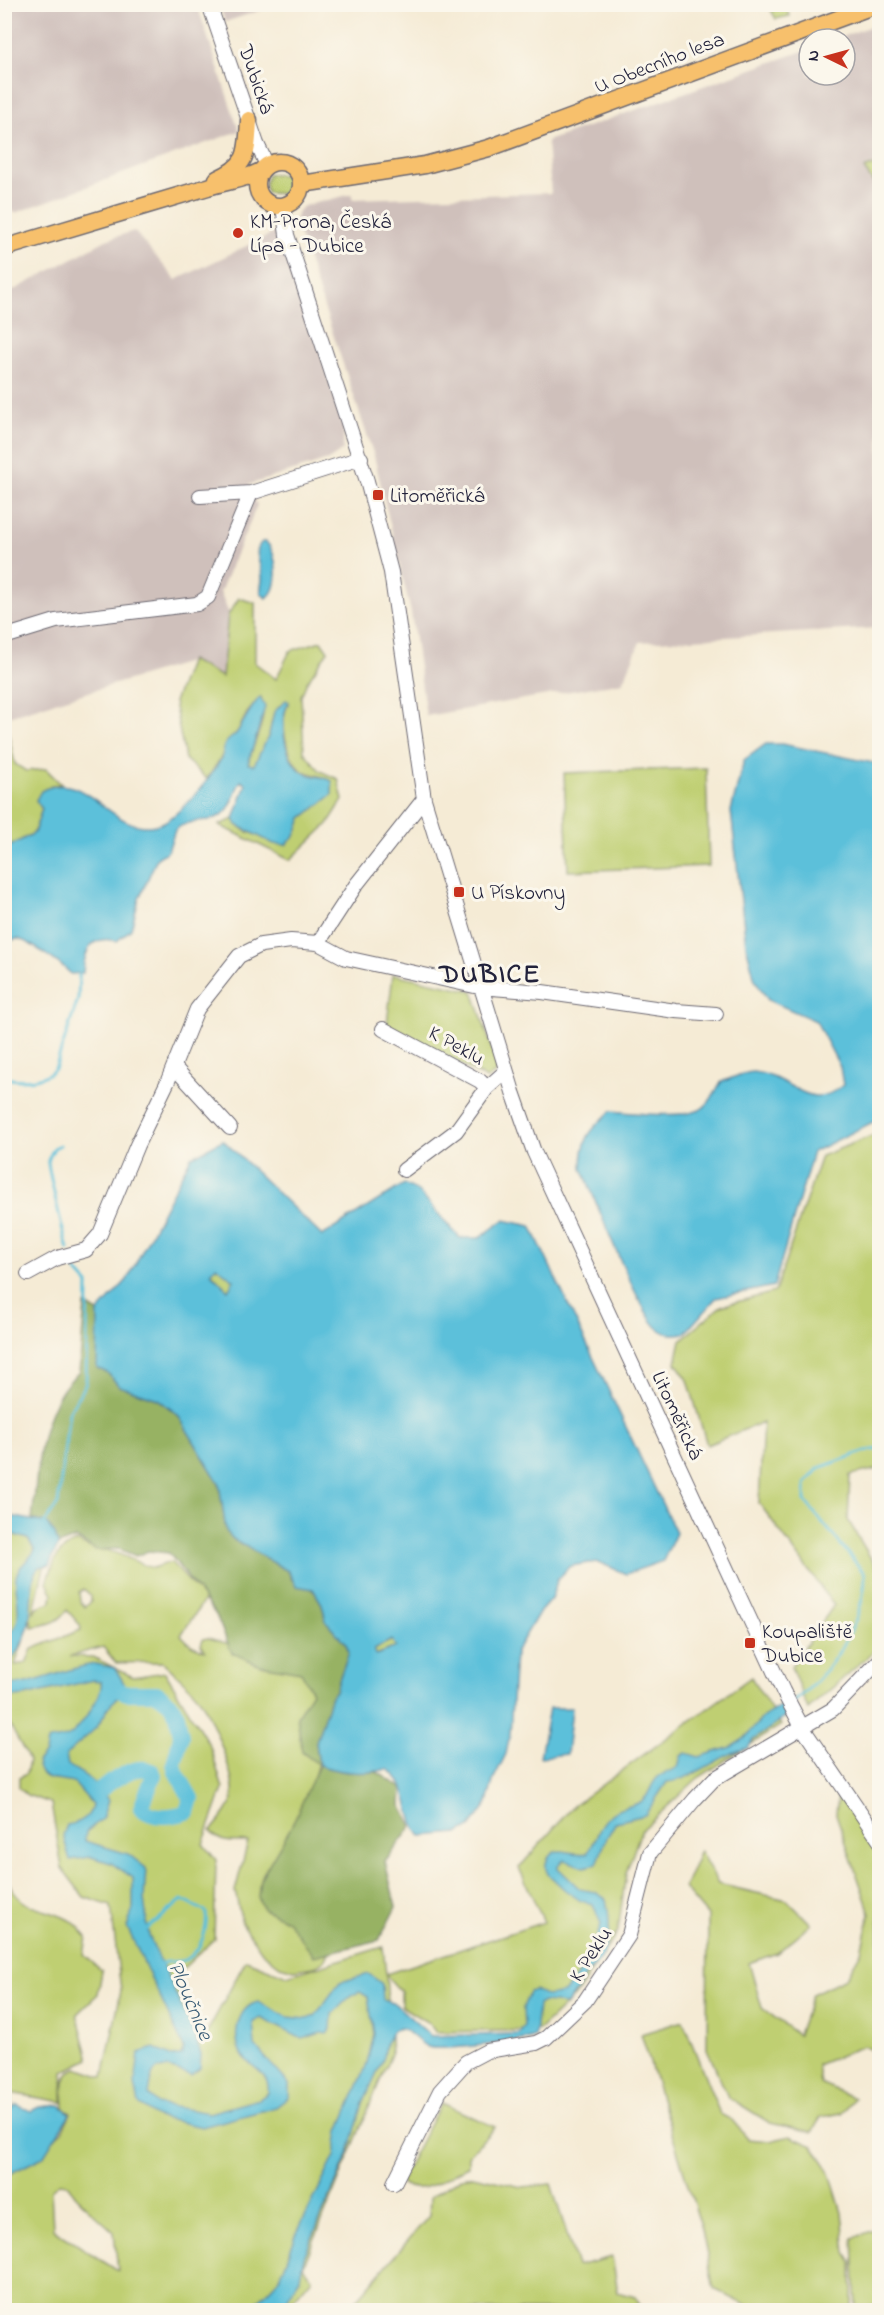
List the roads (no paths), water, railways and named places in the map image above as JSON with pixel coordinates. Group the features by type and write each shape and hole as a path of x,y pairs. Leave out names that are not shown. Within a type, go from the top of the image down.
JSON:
{"main road":[{"name":"U Obecního lesa","path":"302,184 425,165 489,148 878,4"},
{"path":"164,202 231,172 239,165 248,149 249,120"},
{"path":"4,248 164,202 276,162 290,164 300,175 302,184 296,198 283,206 269,204 259,194 241,190 164,202"},
{"path":"259,194 257,180 264,168"}],"street":[{"name":"Dubická","path":"209,4 264,168"},
{"name":"Litoměřická","path":"283,206 287,234 361,458 391,572 424,799 479,987 534,1152 783,1691 799,1722 879,1841"},
{"path":"200,496 251,493 361,458"},
{"path":"4,637 56,621 197,604 208,597 251,493"},
{"path":"318,943 356,885 424,799"},
{"path":"28,1274 57,1258 86,1250 100,1234 137,1145 174,1066 196,1009 239,956 261,945 291,941 318,943 346,958 479,987 542,992 676,1011 716,1014"},
{"name":"K Peklu","path":"383,1029 480,1081 487,1088 506,1071"},
{"path":"174,1066 230,1128"},
{"path":"404,1170 456,1131 487,1088"},
{"name":"K Peklu","path":"394,2183 440,2091 466,2062 487,2051 536,2043 546,2038 585,2001 629,1935 650,1853 667,1829 714,1779 799,1722 833,1709 879,1660"}],"water":[{"path":"262,542 266,542 270,547 276,571 274,587 266,598 261,593 262,574 257,555"},
{"path":"260,697 265,707 248,764 254,765 269,735 274,712 286,700 289,702 284,718 284,737 290,757 301,771 332,781 332,795 302,818 295,836 286,845 274,844 237,825 234,819 246,784 241,781 229,807 223,814 181,826 175,830 168,851 157,858 139,899 131,929 117,941 108,939 95,942 87,951 83,973 71,974 23,940 16,939 5,943 5,849 34,833 42,809 36,800 41,791 58,786 72,787 86,793 125,820 139,825 156,825 164,822 184,806 211,775 222,757 225,744 237,733"},
{"path":"766,744 782,744 879,764 879,1119 813,1152 774,1286 716,1298 685,1333 669,1334 659,1329 651,1320 629,1280 582,1168 585,1142 592,1130 611,1111 667,1115 697,1111 708,1103 721,1082 749,1072 766,1075 809,1095 820,1096 831,1093 843,1085 840,1067 816,1021 768,1000 755,980 746,945 731,811 744,760"},
{"path":"223,1140 322,1236 404,1184 418,1191 460,1238 479,1238 504,1220 531,1226 676,1533 663,1561 626,1574 598,1562 570,1566 558,1578 551,1599 538,1614 515,1653 510,1734 506,1754 494,1778 486,1806 470,1827 459,1833 421,1836 412,1819 400,1782 387,1769 353,1772 319,1765 316,1742 349,1652 346,1644 326,1621 322,1604 313,1589 296,1586 288,1571 233,1539 226,1531 219,1483 178,1415 158,1399 119,1386 108,1373 97,1368 98,1312 127,1280 191,1157","holes":["216,1266 234,1280 228,1290 211,1273","392,1640 396,1647 376,1655 374,1649"]},
{"path":"5,1515 46,1523 55,1534 58,1545 49,1565 39,1567 35,1572 28,1626 21,1646 13,1658 5,1658 4,1635 16,1626 18,1618 17,1573 35,1550 28,1539 5,1532"},
{"path":"96,1664 115,1668 125,1685 124,1692 111,1704 97,1727 66,1755 68,1765 96,1784 108,1801 102,1819 86,1832 85,1841 128,1854 146,1868 144,1899 149,1936 195,2036 201,2055 200,2068 191,2075 168,2068 157,2069 152,2075 149,2095 157,2104 209,2113 259,2099 268,2093 266,2080 242,2055 237,2040 241,2016 251,2005 258,2002 288,2017 307,2019 315,2016 340,1982 369,1974 382,1984 383,2000 395,2004 431,2036 519,2034 524,2027 523,2008 529,1992 535,1990 547,1996 564,1993 589,1961 601,1924 593,1904 581,1901 548,1874 546,1865 551,1855 560,1851 587,1853 608,1817 616,1811 642,1801 657,1778 678,1767 681,1756 686,1753 699,1757 731,1747 744,1739 763,1717 783,1704 788,1715 753,1740 748,1748 728,1755 688,1777 667,1782 645,1815 616,1822 607,1837 597,1864 584,1867 564,1860 558,1865 558,1868 580,1889 595,1892 606,1899 609,1932 602,1956 584,1977 569,2001 566,2004 543,2002 538,2005 535,2036 499,2043 435,2048 424,2045 401,2028 393,2030 386,2043 384,2057 363,2103 349,2152 304,2257 300,2277 288,2298 276,2310 250,2310 280,2278 296,2235 335,2156 339,2131 367,2064 374,2034 368,1997 360,1992 352,1995 332,2014 331,2029 327,2034 321,2033 302,2039 261,2018 253,2022 255,2046 289,2084 289,2097 276,2107 202,2127 157,2117 139,2104 135,2084 139,2053 154,2048 171,2056 181,2056 184,2048 127,1927 133,1909 133,1878 111,1863 91,1857 70,1860 63,1835 67,1825 87,1816 92,1804 75,1784 46,1778 42,1775 37,1762 45,1753 47,1741 67,1737 79,1725 95,1702 101,1682 93,1680 25,1696 5,1698 4,1679 8,1684 27,1683"},
{"path":"549,1708 572,1708 567,1754 540,1757"},
{"path":"7,2095 12,2098 12,2109 17,2105 31,2111 39,2107 60,2105 70,2114 43,2157 5,2176 4,2100"}],"waterway":[{"path":"4,1078 31,1080 55,1069 78,999 79,975"},
{"path":"60,1145 54,1148 48,1161 68,1249"},
{"path":"44,1524 58,1504 69,1412 86,1383 88,1284 77,1272 71,1260"},
{"path":"793,1702 820,1677 843,1646 859,1610 865,1574 805,1501 805,1484 819,1468 866,1451 880,1449"},
{"path":"96,1793 130,1771 145,1769 152,1771 154,1775 141,1808 146,1812 163,1816 187,1812 191,1798 174,1764 181,1736 177,1715 170,1703 157,1693 127,1693 111,1687"},
{"name":"Ploučnice","path":"146,1930 182,1900 206,1912 204,1934 193,1954 181,1961 166,1962 158,1966"}],"place":[{"name":"KM-Prona, Česká Lípa - Dubice","path":"238,233"},
{"name":"Litoměřická","path":"378,495"},
{"name":"U Pískovny","path":"459,892"},
{"name":"Koupaliště Dubice","path":"750,1643"}],"district":[{"name":"DUBICE","path":"490,973"}]}
